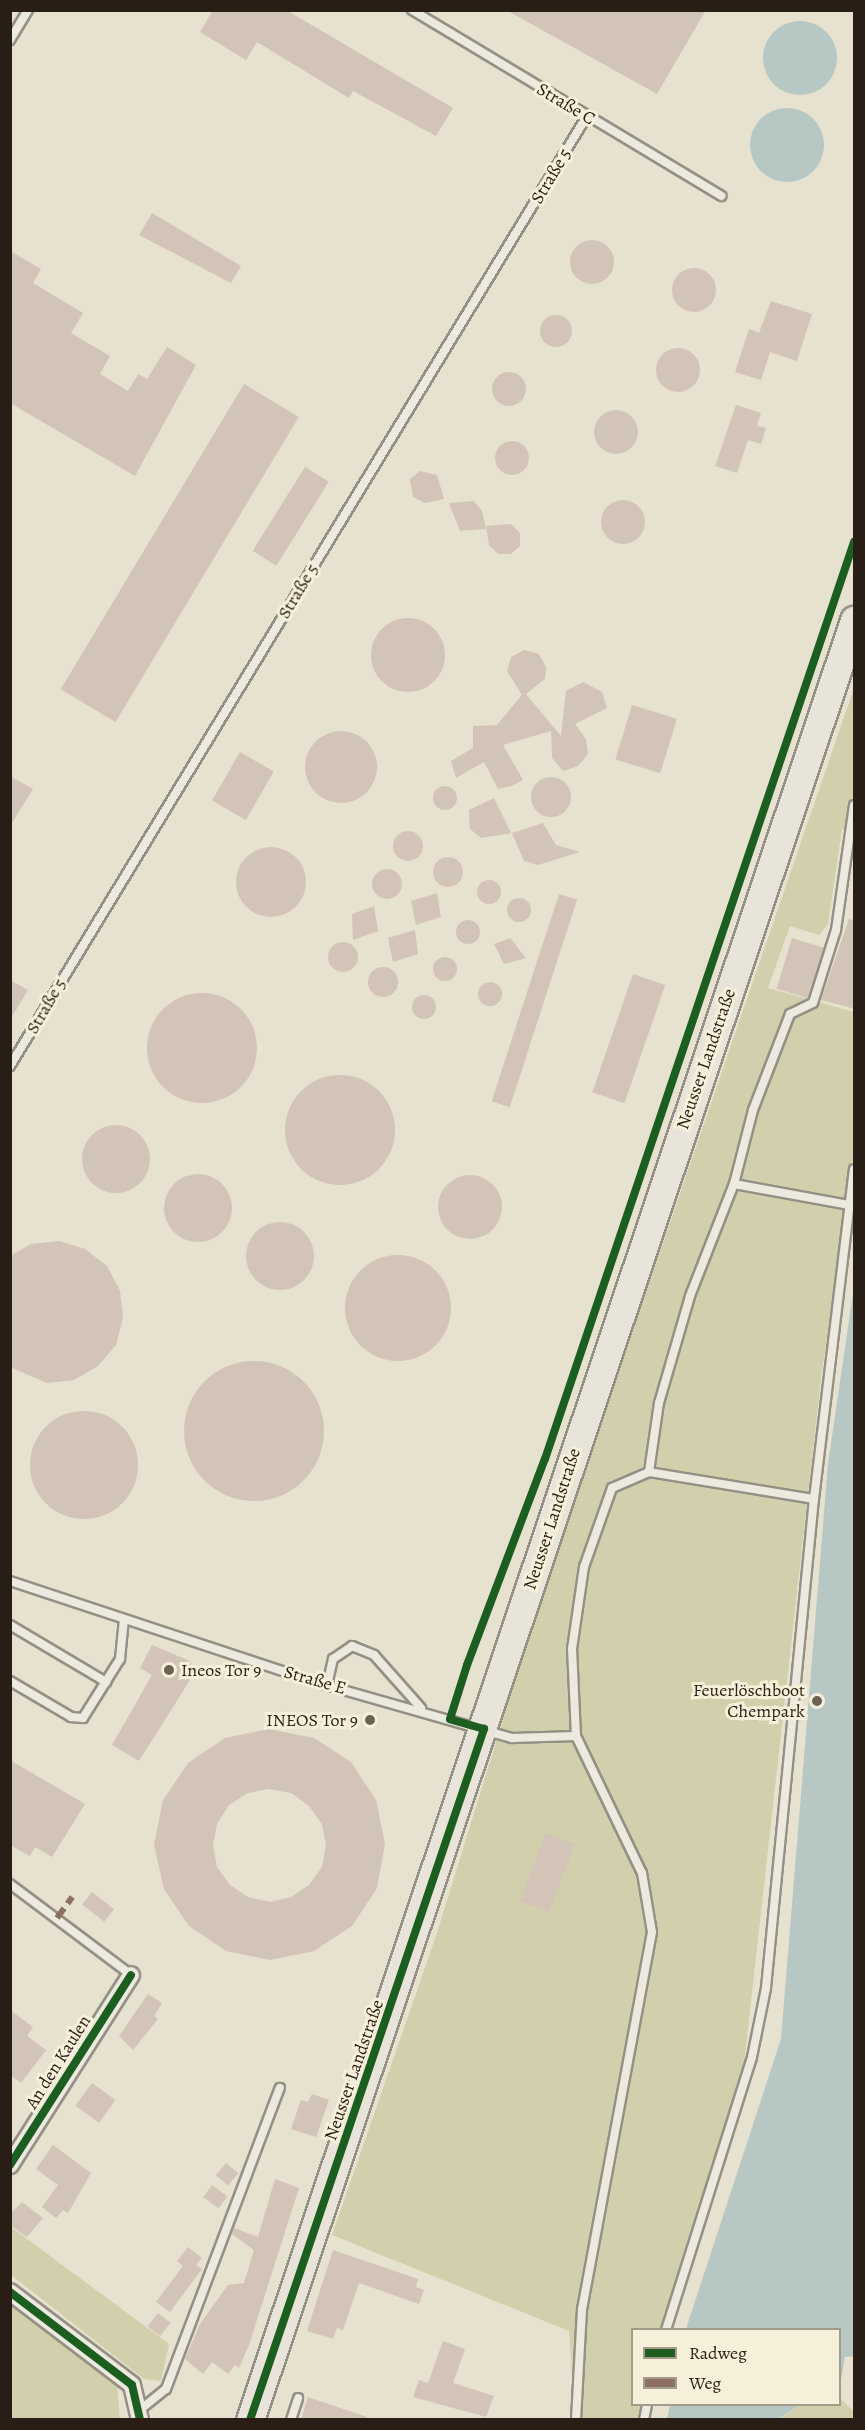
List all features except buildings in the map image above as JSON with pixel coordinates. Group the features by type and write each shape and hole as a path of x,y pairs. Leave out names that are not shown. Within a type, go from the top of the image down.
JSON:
{"main road":[{"name":"Neusser Landstraße","path":"251,2419 855,620"}],"street":[{"name":"An den Kaulen","path":"10,2165 131,1975"},
{"path":"10,2292 132,2385 140,2414"}],"lane":[{"path":"10,40 28,10"},
{"name":"Straße C","path":"412,10 722,196"},
{"name":"Straße 5","path":"10,1066 587,116"},
{"path":"649,1472 671,1360 734,1185 753,1110 790,1014 813,1003 836,930 855,805"},
{"path":"667,2328 752,2057 766,1988 814,1499 855,1169"},
{"path":"734,1185 850,1205"},
{"path":"576,2420 582,2309 652,1932 642,1873 576,1736 572,1649 584,1567 612,1488 649,1472 814,1499"},
{"name":"Straße E","path":"10,1581 327,1685 421,1708 512,1738 576,1736"},
{"path":"10,1681 71,1717 83,1718 120,1659 124,1619"},
{"path":"10,1625 106,1682"},
{"path":"327,1685 333,1659 352,1646 374,1655 421,1708"},
{"path":"10,1884 131,1975"},
{"path":"140,2414 166,2389 280,2088"},
{"path":"291,2420 298,2398"}],"shaded area":[{"path":"793,21 807,21 821,27 831,37 837,51 835,72 821,89 807,95 793,95 779,89 769,79 763,65 763,51 769,37 779,27"},
{"path":"780,108 794,108 808,114 818,124 824,138 822,159 808,176 794,182 780,182 766,176 756,166 750,152 750,138 756,124 766,114"},
{"path":"854,688 854,831 842,829 828,924 819,935 790,926 768,988 854,1012 854,1149 821,1378 741,2091 673,2328 631,2328 631,2406 653,2406 649,2419 575,2419 569,2331 332,2235 437,1933 538,1606"},
{"path":"854,1286 854,2356 845,2357 841,2379 841,2328 686,2328 781,2039 828,1464"},
{"path":"11,2227 169,2344 161,2381 144,2379 11,2275"},
{"path":"10,2301 117,2385 120,2419 11,2419"},
{"path":"841,2399 854,2412 854,2419 778,2420 799,2406 841,2406"},
{"path":"670,2406 798,2406 778,2419 667,2419"}],"marked path":[{"path":"57,1918 72,1897"}],"cycle path":[{"path":"250,2420 484,1729 450,1719 467,1665 545,1459 854,542"},
{"path":"10,2165 131,1975"},
{"path":"10,2292 132,2385 140,2420"}],"place":[{"name":"Ineos Tor 9","path":"169,1670"},
{"name":"Feuerlöschboot Chempark","path":"817,1701"},
{"name":"INEOS Tor 9","path":"370,1720"}]}
